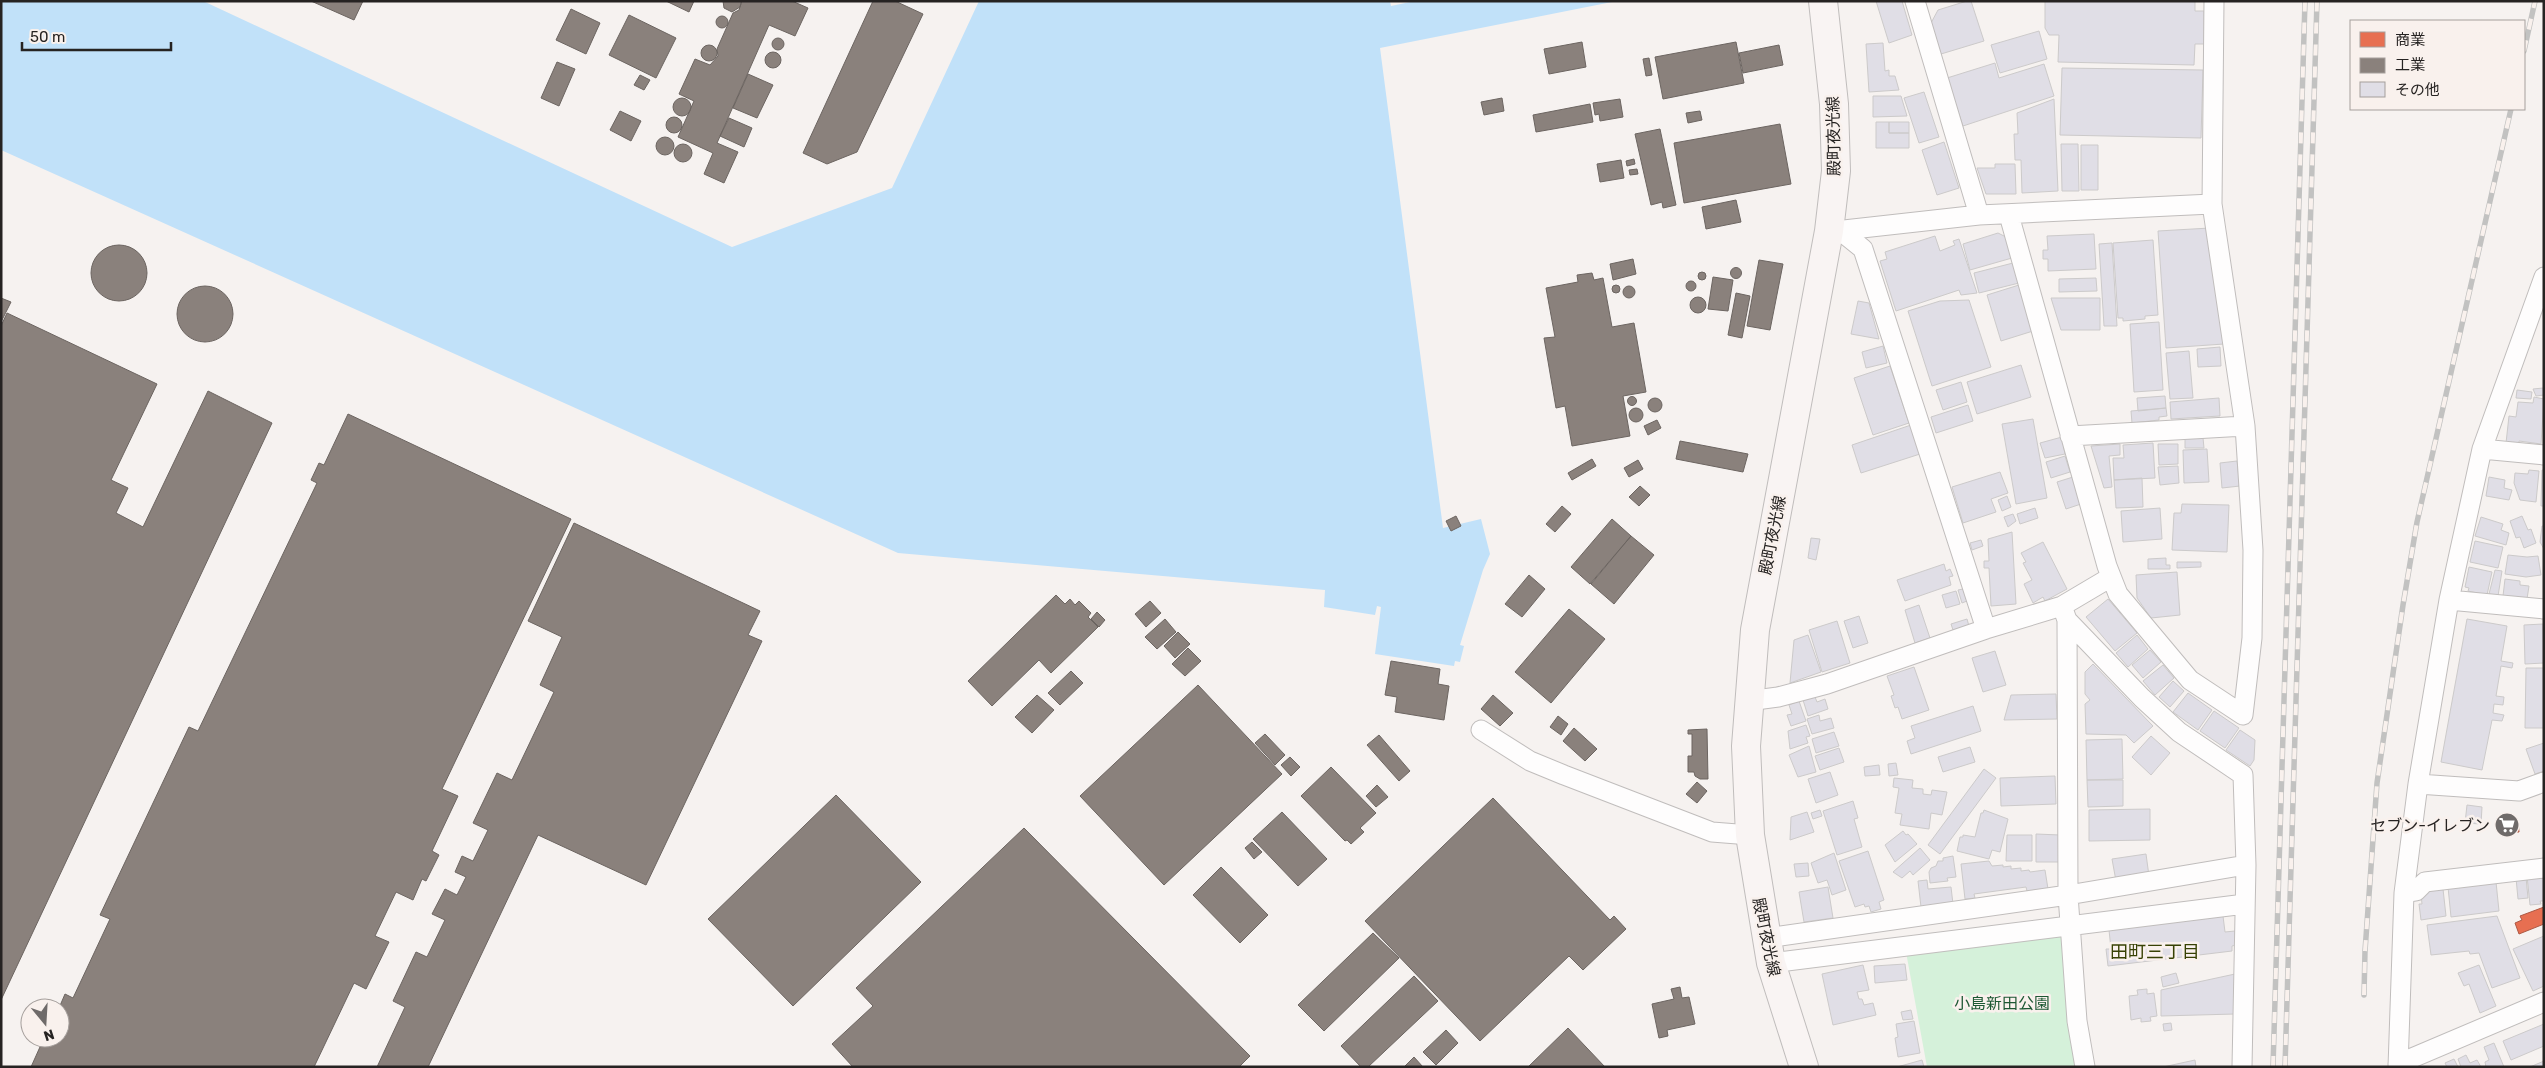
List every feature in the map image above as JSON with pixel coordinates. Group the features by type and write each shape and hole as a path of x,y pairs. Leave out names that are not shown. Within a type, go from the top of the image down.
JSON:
{"street":[{"name":"殿町夜光線","path":"1804,1067 1768,951 1750,835 1746,746 1755,630 1836,231 1834,104 1823,1"},
{"path":"2009,215 2070,436 2111,577 2118,594 2190,680 2243,714 2252,638 2253,550 2245,426 2212,204 2214,1"},
{"path":"1917,2 1979,215"},
{"path":"1836,231 1979,215 2212,204"},
{"path":"1836,231 1863,249 1986,629"},
{"path":"2544,277 2482,450 2449,600 2418,784 2404,893 2398,1065 2544,1002"},
{"path":"2070,436 2245,426"},
{"path":"2482,450 2544,455"},
{"path":"1748,701 1778,697 1827,684 1986,629 2065,613 2111,577"},
{"path":"2449,600 2544,608"},
{"path":"2065,613 2129,686 2179,732 2243,775 2246,865 2242,1067"},
{"path":"2065,613 2068,895 2077,1021 2085,1067"},
{"path":"1481,730 1530,761 1589,785 1712,832 1750,835"},
{"path":"2418,784 2519,791 2544,782"},
{"path":"1768,951 2068,895 2246,865"},
{"path":"2404,893 2416,891 2425,882 2544,868"},
{"path":"1768,951 2070,925 2245,904"}],"green space":[{"name":"小島新田公園","path":"2063,931 2067,1015 2079,1067 1927,1067 1906,952"}],"water":[{"path":"1,1 203,1 732,247 892,188 979,1 1390,1 1391,6 1415,1 1617,1 1380,48 1443,528 1481,519 1490,554 1483,570 1460,645 1464,646 1460,662 1455,661 1454,666 1375,654 1381,607 1377,606 1375,615 1324,607 1325,590 898,553 1,150"}],"building: 商業":[{"path":"2518,821 2519,832 2500,832 2499,822"},
{"path":"2544,907 2544,924 2519,934 2515,923 2522,920 2520,916"}],"building: 工業":[{"path":"311,1 363,1 354,20"},
{"path":"666,1 694,1 689,12"},
{"path":"723,1 741,1 741,3 740,7 732,12 724,8"},
{"path":"742,1 792,1 808,8 795,36 769,25 717,143 738,152 724,183 704,174 713,153 678,137 694,101 679,94 695,59 710,65 718,56 717,49 733,13 739,10"},
{"path":"873,1 895,1 923,14 857,152 827,164 803,153"},
{"path":"571,9 600,23 586,54 556,40"},
{"path":"629,15 676,38 656,78 609,55"},
{"path":"720,16 724,16 728,22 724,28 720,28 716,24 716,20"},
{"path":"778,38 784,44 778,50 772,44"},
{"path":"1582,42 1586,67 1549,74 1544,49"},
{"path":"1736,42 1744,83 1663,99 1655,57"},
{"path":"706,45 712,45 717,50 715,59 706,61 701,56 701,50"},
{"path":"1779,45 1783,65 1743,73 1739,53"},
{"path":"770,52 776,52 781,57 779,66 770,68 765,63 765,57"},
{"path":"1649,58 1652,75 1646,76 1643,59"},
{"path":"557,62 575,69 559,106 541,98"},
{"path":"748,74 773,85 757,118 733,108"},
{"path":"640,75 650,80 644,90 634,85"},
{"path":"682,98 688,101 691,107 688,113 682,116 676,113 673,107 676,101"},
{"path":"1502,98 1504,111 1484,115 1481,102"},
{"path":"1620,99 1623,117 1600,121 1599,114 1595,115 1593,103"},
{"path":"1590,104 1593,122 1536,132 1533,115"},
{"path":"620,111 641,121 631,141 610,130"},
{"path":"1700,111 1702,120 1688,123 1686,113"},
{"path":"671,117 677,117 682,122 680,131 671,133 666,128 666,122"},
{"path":"729,118 752,128 744,147 720,136"},
{"path":"1780,124 1791,184 1684,203 1674,143"},
{"path":"1660,129 1676,205 1663,208 1662,202 1651,205 1635,134"},
{"path":"665,137 671,140 674,146 671,152 665,155 659,152 656,146 659,140"},
{"path":"683,144 689,147 692,153 689,159 683,162 677,159 674,153 677,147"},
{"path":"1634,159 1635,164 1627,166 1626,161"},
{"path":"1621,160 1624,178 1600,182 1597,164"},
{"path":"1637,169 1638,174 1630,175 1629,170"},
{"path":"1736,200 1741,222 1706,229 1702,207"},
{"path":"119,245 130,247 139,253 145,262 147,273 145,284 139,293 130,299 119,301 108,299 99,293 93,284 91,273 93,262 99,253 108,247"},
{"path":"1633,259 1636,274 1613,280 1610,264"},
{"path":"1759,260 1783,264 1770,330 1747,326"},
{"path":"1734,268 1738,268 1741,273 1740,277 1734,278 1731,275 1731,271"},
{"path":"1702,272 1706,276 1702,280 1698,276"},
{"path":"1592,273 1594,280 1603,278 1612,327 1634,323 1646,392 1623,396 1630,436 1572,446 1565,406 1556,408 1544,338 1555,337 1546,288 1578,282 1577,275"},
{"path":"1713,277 1733,280 1728,311 1708,309"},
{"path":"1691,281 1696,286 1691,291 1686,286"},
{"path":"1616,285 1620,289 1616,293 1612,289"},
{"path":"205,286 216,288 225,294 231,303 233,314 231,325 225,334 216,340 205,342 194,340 185,334 179,325 177,314 179,303 185,294 194,288"},
{"path":"1627,286 1631,286 1635,292 1631,298 1627,298 1623,294 1623,290"},
{"path":"1736,293 1750,296 1742,338 1728,335"},
{"path":"1698,297 1706,305 1698,313 1690,305"},
{"path":"1,298 11,302 1,322"},
{"path":"7,313 157,384 111,480 128,488 116,513 143,527 208,391 272,423 1,1000 1,326"},
{"path":"1632,396 1637,401 1632,406 1627,401"},
{"path":"1655,398 1660,400 1662,405 1660,410 1655,412 1650,410 1648,405 1650,400"},
{"path":"1636,408 1641,410 1643,415 1641,420 1636,422 1631,420 1629,415 1631,410"},
{"path":"348,414 571,519 442,789 458,796 432,851 439,855 426,881 422,879 413,900 396,892 375,936 389,942 366,989 354,983 314,1067 31,1067 40,1048 70,1048 70,998 63,998 65,994 73,998 110,919 100,915 189,727 198,731 317,483 311,480 319,463 324,465"},
{"path":"1657,420 1661,428 1648,435 1644,426"},
{"path":"1680,441 1748,454 1743,472 1676,459"},
{"path":"1592,459 1596,466 1572,480 1568,473"},
{"path":"1638,460 1643,469 1629,477 1624,468"},
{"path":"1640,486 1650,495 1639,506 1629,497"},
{"path":"1562,506 1571,514 1555,532 1546,524"},
{"path":"1456,516 1461,526 1451,531 1446,521"},
{"path":"1612,519 1631,536 1590,584 1571,567"},
{"path":"574,523 760,611 748,635 762,641 646,885 538,835 428,1067 377,1067 405,1007 393,1001 416,952 427,957 445,920 432,914 445,889 457,895 466,877 455,872 462,856 473,861 488,830 473,823 497,773 512,780 554,692 540,685 562,637 528,621"},
{"path":"1631,536 1654,555 1614,604 1591,584"},
{"path":"1529,575 1545,589 1522,617 1505,604"},
{"path":"1056,595 1065,604 1070,599 1075,605 1079,601 1091,613 1088,617 1098,627 1051,673 1039,660 992,706 968,681"},
{"path":"1150,601 1161,613 1146,627 1135,614"},
{"path":"1569,609 1605,639 1551,703 1515,672"},
{"path":"1097,612 1105,620 1099,627 1091,619"},
{"path":"1165,619 1176,632 1157,649 1145,637"},
{"path":"1178,632 1190,644 1175,658 1164,646"},
{"path":"1188,648 1201,661 1185,676 1172,664"},
{"path":"1391,661 1440,669 1438,684 1449,686 1444,720 1395,712 1397,697 1385,695"},
{"path":"1071,671 1083,683 1060,705 1048,693"},
{"path":"1198,685 1282,774 1164,885 1080,796"},
{"path":"1037,695 1054,710 1032,733 1015,717"},
{"path":"1493,695 1513,713 1500,726 1481,709"},
{"path":"1558,716 1568,724 1561,735 1550,727"},
{"path":"1574,728 1597,749 1585,761 1563,741"},
{"path":"1707,729 1708,779 1700,779 1695,776 1694,772 1688,772 1688,756 1692,756 1692,734 1688,734 1688,730"},
{"path":"1265,734 1285,755 1275,765 1255,743"},
{"path":"1379,735 1410,771 1399,781 1367,745"},
{"path":"1290,757 1300,767 1291,776 1281,765"},
{"path":"1331,767 1376,813 1360,828 1364,832 1351,844 1347,840 1345,841 1301,796"},
{"path":"1697,782 1707,791 1697,803 1686,794"},
{"path":"1377,785 1388,797 1376,807 1366,796"},
{"path":"836,795 921,882 793,1006 708,919"},
{"path":"1493,798 1610,920 1614,916 1626,929 1583,970 1569,956 1480,1041 1365,921"},
{"path":"1282,812 1327,859 1298,886 1253,839"},
{"path":"1024,828 1250,1056 1239,1067 853,1067 832,1044 873,1006 856,988"},
{"path":"1252,842 1262,852 1254,859 1245,848"},
{"path":"1221,867 1268,915 1240,943 1193,895"},
{"path":"1373,933 1399,958 1324,1031 1298,1005"},
{"path":"1414,976 1438,1001 1368,1067 1361,1067 1341,1046"},
{"path":"1680,987 1682,998 1689,997 1695,1024 1667,1030 1668,1036 1659,1038 1652,1004 1674,999 1671,989"},
{"path":"1568,1028 1605,1067 1528,1067"},
{"path":"1446,1030 1458,1043 1436,1065 1423,1052"},
{"path":"1414,1057 1423,1067 1404,1067"}],"building: その他":[{"path":"1876,1 1902,1 1912,35 1889,43"},
{"path":"1971,1 1984,41 1941,54 1931,23 1938,10"},
{"path":"2045,1 2195,1 2195,11 2204,11 2204,44 2195,44 2194,65 2058,62 2059,35 2049,35 2045,28"},
{"path":"2039,31 2047,59 2000,73 1991,45"},
{"path":"1883,43 1885,71 1889,70 1889,76 1895,76 1899,90 1869,92 1866,44"},
{"path":"1995,63 1999,78 2044,64 2054,96 1963,126 1947,78"},
{"path":"2062,68 2203,70 2201,138 2060,135"},
{"path":"1924,92 1939,137 1919,143 1904,98"},
{"path":"1873,96 1901,96 1907,116 1873,117"},
{"path":"2054,99 2058,191 2022,193 2021,160 2015,160 2014,134 2018,134 2017,113"},
{"path":"1876,122 1889,122 1889,133 1909,133 1909,148 1876,148"},
{"path":"1889,122 1909,122 1909,133 1889,133"},
{"path":"1944,142 1959,188 1937,195 1922,150"},
{"path":"2061,144 2078,144 2079,191 2062,191"},
{"path":"2081,145 2098,145 2098,190 2081,190"},
{"path":"1995,164 2015,164 2016,194 1986,194 1977,168 1995,168"},
{"path":"2210,228 2224,344 2166,348 2158,231"},
{"path":"1998,233 2006,237 2012,258 1970,270 1963,244"},
{"path":"2094,234 2096,269 2048,271 2048,259 2043,259 2043,250 2048,250 2047,236"},
{"path":"1935,236 1940,251 1955,245 1953,241 1959,239 1977,293 1961,295 1959,290 1896,311 1880,261 1887,259 1885,252"},
{"path":"2153,240 2158,315 2145,316 2145,319 2123,321 2123,318 2118,318 2113,243"},
{"path":"2112,243 2117,326 2104,326 2099,244"},
{"path":"2013,263 2019,283 1979,293 1974,273"},
{"path":"2096,278 2097,291 2059,292 2059,279"},
{"path":"2019,285 2033,331 2001,341 1987,295"},
{"path":"2051,298 2100,298 2100,330 2061,330"},
{"path":"1969,300 1991,367 1932,386 1908,311 1940,301"},
{"path":"1858,301 1869,303 1879,339 1851,334"},
{"path":"2159,322 2163,390 2134,392 2130,324"},
{"path":"1883,346 1887,363 1866,368 1862,352"},
{"path":"2220,347 2221,366 2198,367 2197,349"},
{"path":"2189,351 2193,398 2170,399 2166,353"},
{"path":"2021,365 2031,397 1977,414 1967,382"},
{"path":"1890,366 1909,423 1873,435 1854,378"},
{"path":"1961,382 1967,402 1943,410 1936,390"},
{"path":"2543,388 2544,395 2536,396 2533,389"},
{"path":"2517,390 2532,392 2531,399 2516,398"},
{"path":"2165,396 2166,408 2138,411 2137,398"},
{"path":"2534,397 2544,399 2541,444 2519,441 2519,444 2506,443 2509,416 2516,417 2518,402 2533,403"},
{"path":"2219,398 2220,416 2171,419 2170,402"},
{"path":"1968,405 1973,421 1936,433 1931,417"},
{"path":"2166,408 2167,416 2159,417 2159,420 2132,423 2131,411"},
{"path":"2033,419 2047,498 2016,504 2002,424"},
{"path":"1911,425 1920,454 1861,473 1852,445"},
{"path":"2062,437 2065,454 2045,458 2040,443"},
{"path":"2185,438 2203,438 2204,448 2185,448"},
{"path":"2153,443 2155,478 2114,480 2113,458 2124,458 2123,445"},
{"path":"2120,444 2120,455 2109,456 2112,487 2104,488 2091,446"},
{"path":"2158,444 2178,444 2178,464 2159,465"},
{"path":"2207,449 2209,482 2184,483 2183,450"},
{"path":"2065,456 2070,472 2051,478 2046,462"},
{"path":"2237,461 2240,486 2222,488 2220,463"},
{"path":"2178,466 2179,483 2160,485 2158,467"},
{"path":"2529,470 2539,471 2536,502 2520,500 2514,483 2515,473 2528,474"},
{"path":"2542,470 2544,470 2544,506 2541,506"},
{"path":"2000,472 2008,493 1991,499 1996,512 1963,523 1952,487"},
{"path":"2073,477 2081,504 2066,509 2057,482"},
{"path":"2489,477 2505,480 2504,488 2512,490 2509,500 2486,496"},
{"path":"2142,478 2143,507 2116,508 2114,480"},
{"path":"2007,496 2011,507 2002,511 1998,500"},
{"path":"2182,504 2229,505 2227,552 2172,550 2174,513 2181,513"},
{"path":"2035,508 2038,518 2020,524 2017,514"},
{"path":"2160,508 2162,539 2123,542 2121,511"},
{"path":"2013,514 2016,521 2008,527 2004,517"},
{"path":"2522,516 2528,530 2531,529 2536,543 2524,548 2520,537 2516,538 2510,521"},
{"path":"2481,517 2503,524 2501,530 2509,533 2506,545 2475,536"},
{"path":"2542,526 2544,526 2544,549 2540,542"},
{"path":"2012,532 2016,604 1991,606 1989,568 1984,568 1984,561 1989,561 1988,539"},
{"path":"1811,538 1820,539 1816,560 1808,558"},
{"path":"1981,540 1983,546 1972,550 1970,543"},
{"path":"2475,541 2503,547 2498,568 2470,562"},
{"path":"2043,542 2067,589 2045,601 2043,597 2033,603 2024,584 2032,580 2023,563 2026,562 2021,553"},
{"path":"2508,555 2538,556 2541,575 2526,577 2505,574"},
{"path":"2166,558 2166,565 2170,565 2170,569 2148,569 2148,559"},
{"path":"2177,562 2201,562 2201,567 2177,568"},
{"path":"1944,564 1946,571 1950,569 1953,576 1949,577 1951,585 1905,601 1897,580"},
{"path":"2469,567 2492,572 2487,595 2468,591 2469,588 2465,587"},
{"path":"2495,570 2502,571 2498,596 2489,594"},
{"path":"2177,572 2180,615 2151,618 2137,598 2136,575"},
{"path":"2505,579 2520,581 2520,585 2529,586 2527,599 2503,596"},
{"path":"1963,589 1967,601 1962,603 1958,590"},
{"path":"1956,591 1960,604 1946,608 1942,595"},
{"path":"2108,599 2137,633 2115,651 2086,617"},
{"path":"1919,605 1930,638 1915,643 1905,610"},
{"path":"1859,616 1868,643 1853,648 1844,621"},
{"path":"1967,619 1969,626 1953,630 1951,624"},
{"path":"2467,619 2507,626 2501,661 2513,663 2512,668 2501,666 2496,696 2504,697 2503,705 2494,704 2493,713 2504,715 2502,721 2492,720 2482,770 2441,762"},
{"path":"1837,621 1850,663 1822,672 1809,630"},
{"path":"2543,624 2544,663 2525,664 2524,625"},
{"path":"1808,635 1821,672 1790,683 1794,640"},
{"path":"2137,635 2148,649 2128,667 2116,653"},
{"path":"2150,650 2161,662 2143,678 2132,665"},
{"path":"1995,651 2006,685 1983,692 1972,658"},
{"path":"2093,664 2153,726 2134,743 2126,735 2086,734 2085,704 2090,700 2085,694 2085,672"},
{"path":"2163,665 2174,678 2155,695 2143,681"},
{"path":"1914,667 1929,710 1902,719 1898,707 1895,708 1891,696 1894,695 1887,676"},
{"path":"2526,668 2544,668 2544,728 2525,728"},
{"path":"2173,681 2184,691 2170,707 2159,697"},
{"path":"2188,693 2212,710 2198,730 2173,712"},
{"path":"2056,694 2057,719 2004,720 2011,695"},
{"path":"1815,697 1817,702 1825,699 1828,709 1808,716 1803,700"},
{"path":"1799,701 1806,721 1791,726 1787,715 1792,714 1789,705"},
{"path":"1973,706 1981,731 1911,754 1907,741 1915,738 1911,726"},
{"path":"2214,711 2239,728 2225,748 2200,731"},
{"path":"1819,715 1820,721 1831,718 1834,728 1812,734 1807,719"},
{"path":"1806,725 1810,736 1806,737 1808,743 1790,749 1788,731"},
{"path":"2240,730 2255,740 2254,760 2250,766 2226,750"},
{"path":"1834,732 1839,746 1816,753 1812,739"},
{"path":"2151,736 2170,753 2151,775 2132,757"},
{"path":"2122,739 2123,779 2087,780 2086,740"},
{"path":"2544,743 2544,771 2535,774 2526,749"},
{"path":"1809,746 1816,772 1798,777 1789,755"},
{"path":"1970,747 1975,762 1943,772 1938,757"},
{"path":"1839,748 1844,762 1820,770 1815,756"},
{"path":"1896,763 1898,775 1889,776 1888,764"},
{"path":"1879,765 1880,775 1865,776 1864,767"},
{"path":"1984,769 1996,778 1940,854 1928,845"},
{"path":"1830,772 1838,795 1816,803 1808,779"},
{"path":"2055,776 2056,804 2001,806 2000,778"},
{"path":"1894,778 1913,780 1912,788 1923,789 1923,794 1931,795 1932,790 1947,792 1942,815 1931,813 1929,829 1900,825 1902,814 1895,813 1899,788 1893,787"},
{"path":"2087,780 2123,780 2123,806 2088,807"},
{"path":"1853,801 1858,818 1854,819 1862,847 1837,855 1823,811"},
{"path":"2467,805 2482,807 2481,824 2465,823"},
{"path":"2150,809 2150,840 2089,841 2089,810"},
{"path":"1820,810 1822,816 1813,819 1811,813"},
{"path":"1984,810 2008,819 2000,852 1992,850 1989,859 1957,851 1960,837 1963,837 1963,835 1975,837 1981,813"},
{"path":"1807,812 1814,832 1790,840 1791,817"},
{"path":"1903,831 1917,844 1895,862 1885,845"},
{"path":"2036,834 2060,835 2060,862 2036,862"},
{"path":"2007,835 2032,835 2032,861 2006,861"},
{"path":"1920,848 1930,860 1913,875 1910,871 1902,878 1893,872"},
{"path":"1868,851 1884,900 1879,902 1881,909 1871,912 1869,906 1865,907 1864,904 1855,907 1839,861"},
{"path":"1834,853 1846,890 1832,895 1827,880 1818,883 1811,863"},
{"path":"2146,854 2149,876 2116,881 2112,859"},
{"path":"1953,856 1956,877 1947,878 1948,881 1930,883 1929,872 1931,868 1936,866 1938,861 1943,861 1943,858"},
{"path":"1989,861 1992,866 2011,866 2011,869 2021,868 2021,871 2045,870 2048,889 2027,891 2026,887 1974,894 1975,898 1965,899 1961,864"},
{"path":"1808,863 1809,876 1796,877 1794,864"},
{"path":"2544,875 2544,901 2540,901 2541,904 2530,905 2527,876"},
{"path":"2526,877 2528,898 2518,899 2516,878"},
{"path":"1927,880 1928,889 1951,887 1953,904 1921,907 1918,881"},
{"path":"2496,882 2499,911 2451,917 2448,887"},
{"path":"1828,887 1833,918 1804,922 1799,892"},
{"path":"2443,889 2446,916 2421,920 2419,904 2422,904 2421,894 2424,891"},
{"path":"2223,916 2225,932 2235,931 2236,945 2232,946 2232,951 2108,966 2106,949 2111,949 2109,930"},
{"path":"2497,916 2520,978 2492,988 2479,953 2470,954 2469,951 2431,955 2427,925"},
{"path":"2544,936 2544,986 2533,991 2513,949"},
{"path":"1905,964 1907,980 1875,983 1874,966"},
{"path":"1863,965 1869,990 1857,992 1859,999 1862,999 1864,1005 1873,1003 1876,1015 1833,1025 1822,974"},
{"path":"2479,965 2496,1006 2480,1013 2469,984 2464,986 2458,973"},
{"path":"2176,973 2179,983 2163,987 2161,977"},
{"path":"2235,974 2235,1014 2161,1016 2161,990"},
{"path":"2147,989 2147,994 2154,993 2157,1016 2150,1017 2151,1021 2141,1022 2141,1018 2131,1020 2129,996 2138,995 2137,990"},
{"path":"1911,1010 1913,1019 1903,1020 1901,1012"},
{"path":"1914,1021 1920,1053 1898,1057 1895,1038 1898,1037 1896,1024"},
{"path":"2171,1023 2172,1030 2164,1031 2163,1024"},
{"path":"2544,1024 2544,1046 2511,1060 2503,1041"},
{"path":"2494,1043 2504,1067 2486,1067 2485,1062 2489,1060 2484,1047"},
{"path":"2466,1055 2470,1063 2477,1060 2481,1067 2461,1067 2458,1059"},
{"path":"2454,1059 2458,1067 2447,1067 2445,1063"},
{"path":"1922,1060 1924,1067 1897,1067"},
{"path":"2195,1060 2196,1067 2163,1067"},
{"path":"2544,1061 2544,1067 2530,1067"}],"railway":[{"path":"2273,1067 2305,1"},
{"path":"2285,1067 2317,1"},
{"path":"2525,46 2535,1"},
{"path":"2364,995 2365,951 2377,783 2403,605 2417,522 2511,110"}],"place":[{"name":"セブン-イレブン","path":"2507,825"}],"district":[{"name":"田町三丁目","path":"2155,952"}]}
